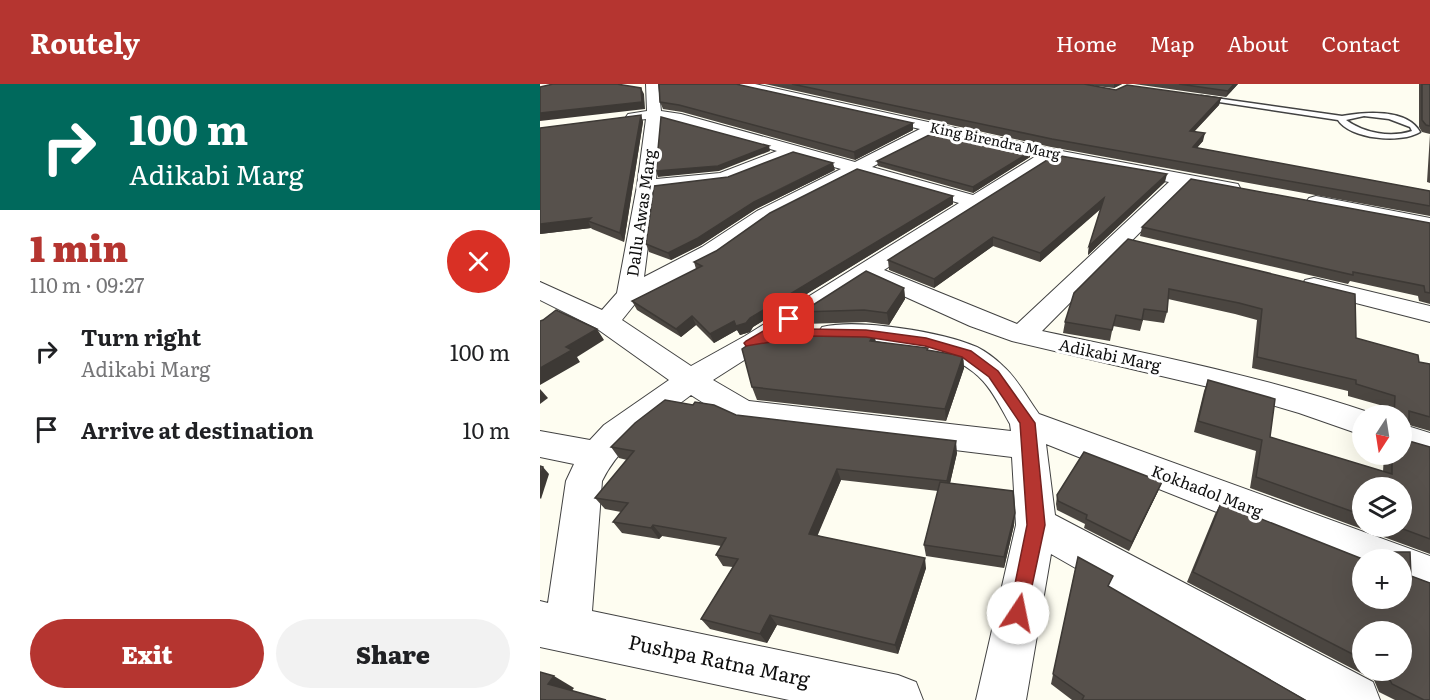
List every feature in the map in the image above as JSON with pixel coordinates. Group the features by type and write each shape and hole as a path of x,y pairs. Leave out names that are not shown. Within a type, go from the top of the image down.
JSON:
{"street":[{"name":"King Birendra Marg","path":"738,84 1051,154 1248,191"},
{"path":"620,118 649,94 676,117 974,201"},
{"name":"Dallu Awas Marg","path":"606,322 629,295 646,186 649,94"},
{"path":"629,295 710,252 764,215 935,128"},
{"path":"646,186 723,178 793,150"},
{"path":"554,627 584,481 597,455 616,434 690,380 1051,154"},
{"path":"1022,335 1134,243 1182,180"},
{"path":"1303,200 1430,224"},
{"name":"Adikabi Marg","path":"865,270 980,320 1022,335 1218,379 1309,404 1352,419"},
{"path":"1296,280 1430,314"},
{"path":"540,290 558,310 606,322 690,380"},
{"path":"750,343 808,333 866,333 926,342 967,354 994,374 1028,434 1036,525 1001,700"},
{"name":"Kokhadol Marg","path":"690,380 742,411 1028,434 1356,549"},
{"path":"1412,441 1430,447"},
{"path":"540,444 597,455"},
{"path":"1036,525 1356,700"},
{"path":"1412,569 1430,576"},
{"name":"Pushpa Ratna Marg","path":"554,627 898,700"}],"lane":[{"path":"1193,97 1341,118 1353,114 1376,115 1407,122 1416,129 1411,134 1380,135 1355,129 1346,125 1341,118"}],"building":[{"path":"553,84 617,84 641,88 642,102 540,113 540,87"},
{"path":"659,84 736,84 913,123 854,152 679,105 660,102"},
{"path":"792,84 1084,84 1116,90 1127,85 1221,98 1190,131 1205,133 1193,147 1430,191 1430,206 1052,139"},
{"path":"1179,84 1234,84 1228,91"},
{"path":"1422,84 1430,84 1430,126 1422,120"},
{"path":"641,115 620,233 588,221 591,218 540,224 540,128"},
{"path":"661,117 769,146 718,166 656,171"},
{"path":"937,131 1030,152 973,187 877,161"},
{"path":"793,152 833,163 754,202 698,238 668,253 646,244 654,186 728,177"},
{"path":"1055,155 1167,174 1089,246 1104,198 1040,253 993,237 934,279 888,260"},
{"path":"857,169 953,196 750,318 746,323 736,326 734,321 710,334 692,316 676,329 632,301 702,266 694,262 716,251 770,213"},
{"path":"1191,179 1430,223 1430,293 1425,292 1424,286 1353,272 1353,275 1142,227"},
{"path":"1128,239 1355,294 1356,338 1418,355 1419,362 1430,364 1430,417 1412,412 1412,405 1395,405 1395,396 1356,384 1356,380 1257,357 1262,309 1169,289 1167,312 1144,309 1142,320 1116,315 1112,330 1065,322 1074,293"},
{"path":"866,271 904,288 887,313 864,310 802,312"},
{"path":"556,310 597,329 566,347 572,350 540,368 540,321"},
{"path":"805,332 874,334 870,341 928,348 927,350 963,356 945,409 752,387 742,349 755,340"},
{"path":"1208,380 1275,399 1270,437 1352,462 1352,465 1362,465 1392,474 1392,465 1412,465 1412,442 1430,447 1430,539 1412,532 1412,477 1352,477 1352,511 1256,477 1262,440 1198,421"},
{"path":"665,400 693,405 695,402 714,405 736,415 956,441 947,481 837,469 809,534 925,558 895,645 770,615 760,634 701,619 738,559 716,555 726,538 653,525 651,528 613,522 628,503 595,498 634,451 611,447 635,423"},
{"path":"1084,452 1162,482 1132,542 1086,519 1087,515 1058,501 1057,495"},
{"path":"940,482 1013,491 1015,513 1004,557 924,545"},
{"path":"1221,503 1352,555 1352,609 1412,609 1412,576 1430,583 1430,700 1424,700 1392,684 1390,681 1412,681 1412,621 1352,621 1352,654 1193,572"},
{"path":"1078,557 1113,576 1108,586 1305,700 1082,700 1084,696 1053,674"},
{"path":"540,672 554,676 548,684 606,700 540,700"}],"route":[{"path":"789,319 750,343 808,333 866,333 926,342 967,354 994,374 1027,423 1036,525 1018,613"}]}
